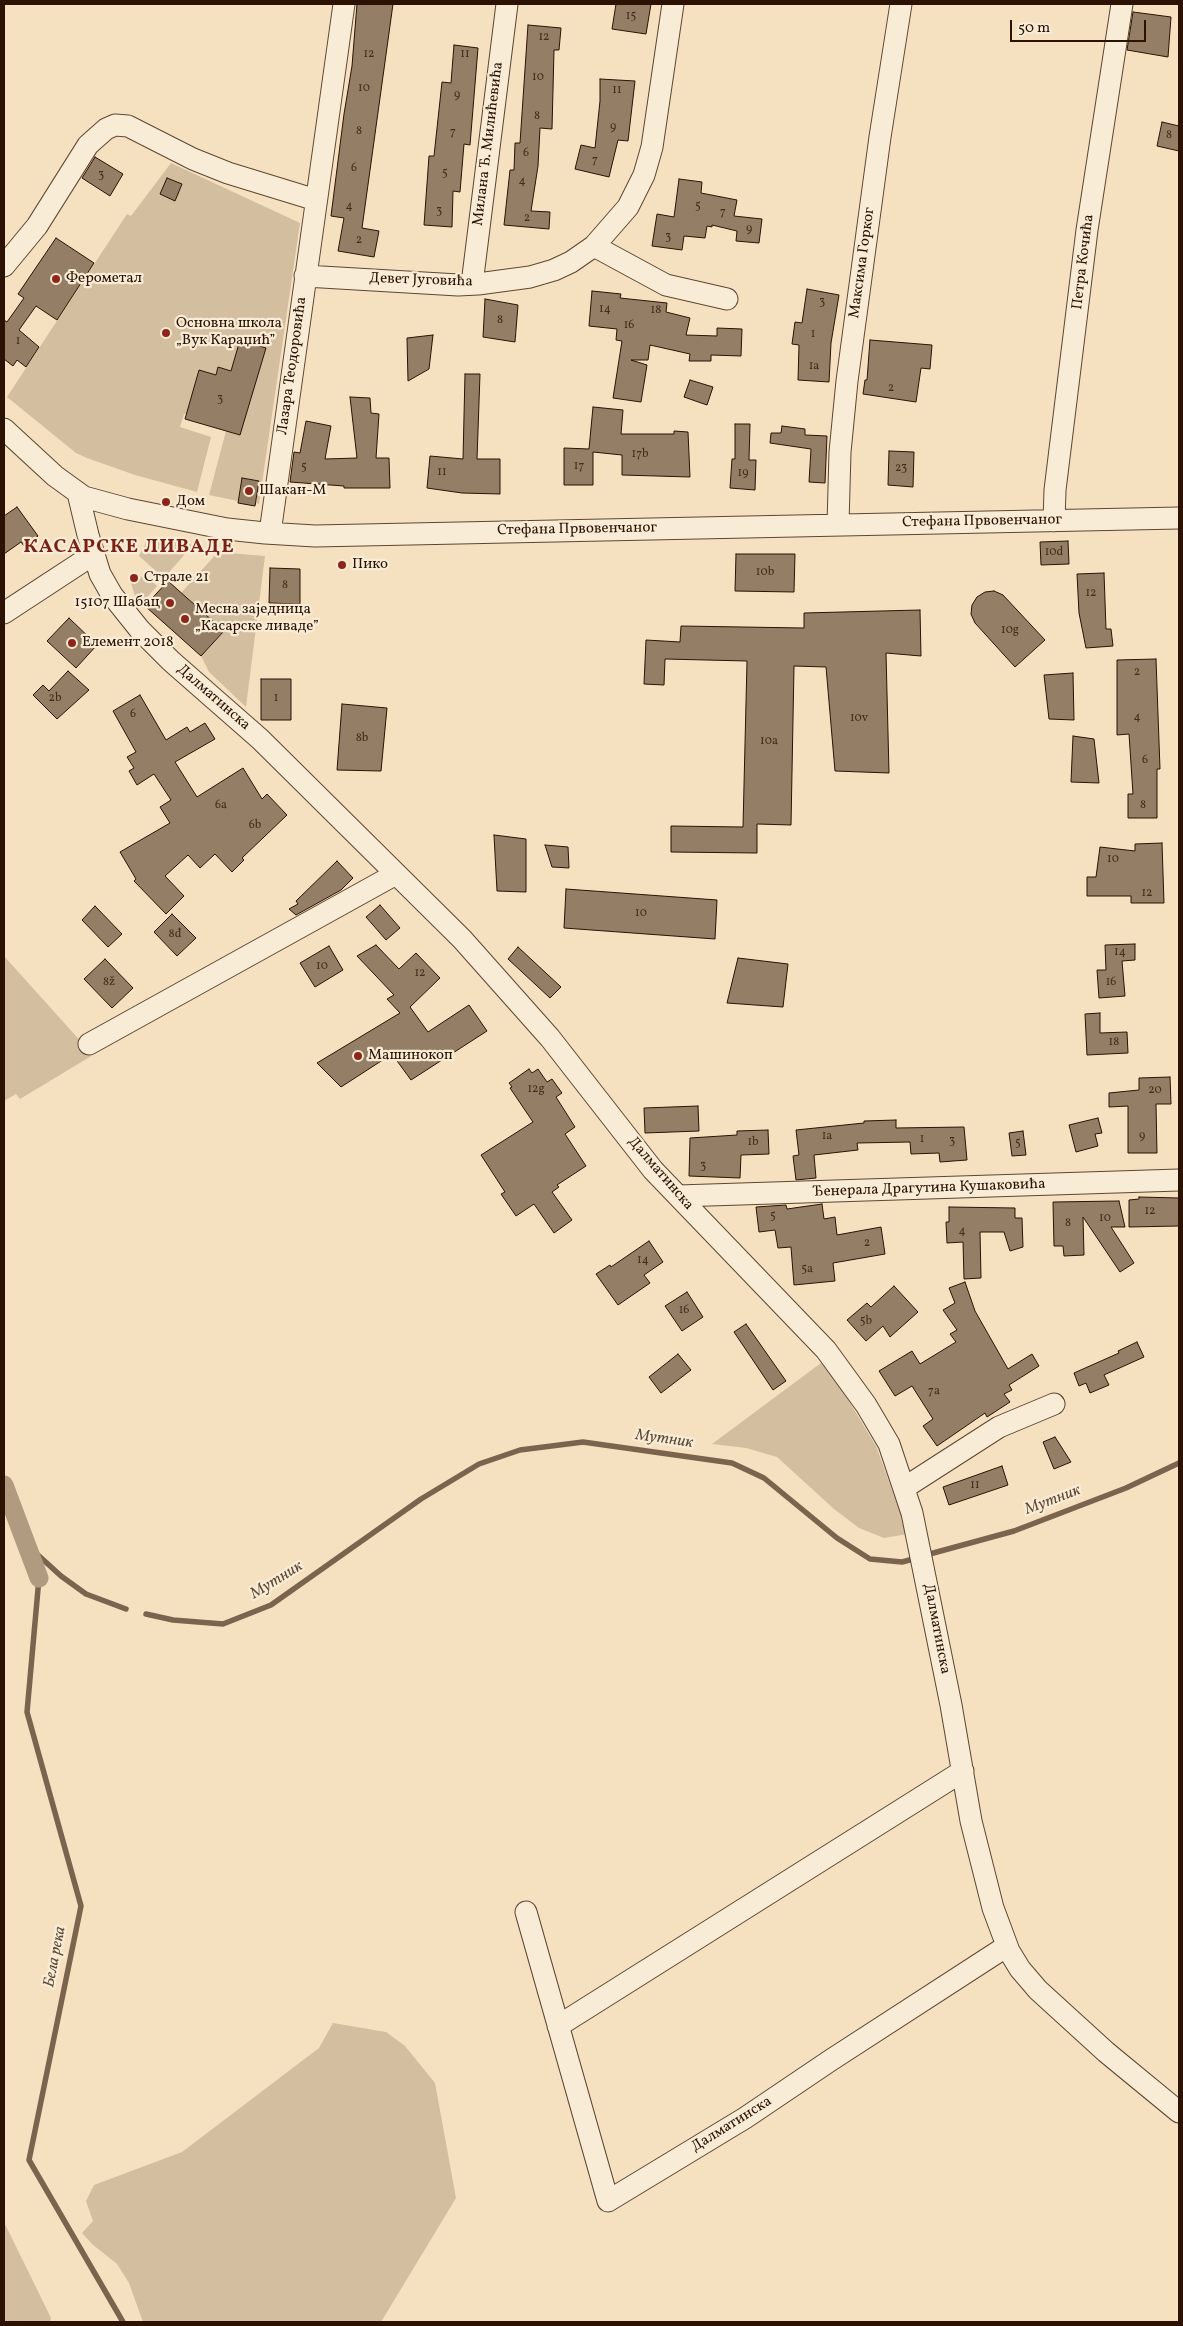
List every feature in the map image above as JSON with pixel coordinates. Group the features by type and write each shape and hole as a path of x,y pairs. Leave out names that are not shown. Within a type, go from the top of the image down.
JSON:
{"street":[{"name":"Лазара Теодоровића","path":"270,534 344,4"},
{"name":"Милана Ђ. Милићевића","path":"472,284 507,4"},
{"name":"Девет Југовића","path":"305,276 458,285 472,284 530,276 554,270 571,262 594,246 628,207 644,175 652,147 673,4"},
{"name":"Максима Горког","path":"838,524 840,452 847,381 880,137 901,4"},
{"name":"Петра Кочића","path":"1054,521 1055,490 1087,230 1122,4"},
{"path":"4,266 37,226 88,145 106,129 115,125 128,126 193,159 228,173 316,200"},
{"path":"594,246 666,285 727,299"},
{"name":"Стефана Првовенчаног","path":"4,429 55,476 84,497 120,507 226,529 270,534 334,535 1179,518"},
{"name":"Далматинска","path":"78,493 100,574 112,595 140,630 260,739 462,939 550,1038 653,1170 826,1350 866,1405 888,1444 904,1488 918,1537 971,1821 993,1908 1007,1946 1020,1969 1038,1990 1106,2052 1179,2112"},
{"path":"4,613 94,554"},
{"path":"89,1044 396,874"},
{"name":"Ђенерала Драгутина Кушаковића","path":"678,1196 1179,1180"},
{"path":"904,1488 999,1427 1054,1404"},
{"path":"558,2026 963,1771"},
{"name":"Далматинска","path":"526,1912 608,2201 745,2118 1007,1946"}],"shaded area":[{"name":"Основна школа „Вук Караџић”","path":"171,163 300,223 259,504 256,503 259,481 242,478 238,501 209,495 226,431 239,435 236,372 218,367 216,375 199,370 187,414 184,414 180,427 211,437 197,492 135,475 76,453 7,397 127,214 131,216"},
{"path":"149,537 193,545 164,578 139,556"},
{"path":"218,552 265,556 246,707 209,672 201,656 224,631 181,593"},
{"path":"144,574 157,586 142,603 135,596 130,580 135,584"},
{"path":"4,956 93,1055 20,1099 16,1094 4,1101"},
{"path":"821,1363 835,1378 876,1446 908,1534 884,1538 859,1528 834,1509 777,1457 746,1448 712,1444"},
{"path":"333,2023 386,2032 405,2046 435,2083 456,2198 381,2322 143,2322 129,2283 117,2264 92,2244 82,2233 93,2221 86,2201 94,2185 182,2152 319,2048"},
{"path":"4,2222 51,2318 50,2322 4,2322"}],"building":[{"path":"357,4 393,4 362,228 379,231 374,257 338,251 344,218 331,216 352,66"},
{"path":"616,4 651,4 646,34 612,29"},
{"path":"1133,12 1171,17 1168,57 1127,50"},
{"path":"528,25 561,28 559,50 554,50 552,129 540,128 538,166 531,211 550,212 549,229 504,225 510,170 514,170 515,143 520,143"},
{"path":"454,45 478,48 470,145 464,144 460,192 453,191 452,227 424,225 429,156 434,156 442,82 451,83"},
{"path":"600,79 635,81 628,141 618,140 609,177 575,169 581,145 595,148 600,101"},
{"path":"1162,122 1179,126 1179,151 1157,146"},
{"path":"95,157 123,174 110,196 82,178"},
{"path":"167,178 182,184 175,201 160,194"},
{"path":"679,179 702,182 701,193 737,200 734,216 762,219 759,243 736,241 737,231 712,225 712,227 707,226 705,238 684,236 682,250 652,246 657,214 674,217"},
{"name":"Ферометал","path":"56,238 94,263 57,320 36,306 19,330 39,347 26,367 17,360 13,366 4,359 4,320 7,322 24,298 18,294"},
{"path":"807,289 839,295 831,343 829,382 798,380 799,345 792,344 795,322 802,323"},
{"path":"592,291 621,294 620,298 667,303 666,312 690,318 686,335 717,336 717,328 742,329 741,356 711,355 711,361 689,361 690,354 650,345 648,360 631,360 647,365 641,402 613,398 622,341 616,340 617,329 589,326"},
{"path":"485,299 518,305 515,342 483,337"},
{"path":"433,335 429,369 408,381 407,338"},
{"path":"240,340 266,348 240,435 185,419 199,370 216,375 218,367 231,371"},
{"path":"870,340 932,345 930,369 921,368 916,402 863,394 865,380 867,380"},
{"path":"465,374 480,374 477,459 500,459 500,494 462,493 427,488 430,456 463,459"},
{"path":"690,380 713,387 707,405 684,397"},
{"path":"350,397 370,398 371,413 379,414 376,458 389,458 390,488 344,488 344,486 290,482 294,452 300,453 306,421 331,426 325,459 357,458"},
{"path":"593,407 623,410 621,434 674,434 674,431 688,432 690,477 622,475 622,455 593,452 593,485 564,485 564,448 589,449"},
{"path":"735,424 750,424 749,460 756,460 755,490 730,488 732,459 735,459"},
{"path":"782,426 805,429 805,435 827,436 825,483 809,482 811,449 770,443 771,433 781,433"},
{"path":"889,451 914,452 913,487 888,485"},
{"name":"Шакан-М","path":"242,478 259,481 255,506 238,503"},
{"path":"17,507 38,536 24,546 21,542 4,554 4,516"},
{"path":"1068,541 1069,564 1041,565 1040,542"},
{"path":"736,554 795,554 794,592 735,591"},
{"path":"270,568 300,569 300,604 269,603"},
{"path":"1104,573 1106,629 1111,629 1113,646 1086,648 1079,613 1077,574"},
{"name":"Месна заједница „Касарске ливаде”","path":"168,581 224,631 201,656 145,606"},
{"path":"994,591 1003,595 1045,640 1015,667 975,623 971,614 972,605 977,597 985,592"},
{"path":"920,610 921,656 886,653 889,773 835,771 826,667 794,666 791,825 757,824 757,853 671,852 671,826 743,827 747,661 665,659 664,685 644,684 646,640 680,642 681,626 804,628 804,613"},
{"name":"Елемент 2018","path":"69,618 97,645 76,668 47,641"},
{"path":"1156,659 1160,769 1157,769 1157,818 1128,818 1128,794 1133,794 1129,734 1117,735 1117,660"},
{"path":"68,671 89,690 57,719 33,695 43,685 49,691"},
{"path":"1073,673 1074,720 1049,719 1044,675"},
{"path":"261,679 291,679 291,720 261,720"},
{"path":"140,695 166,740 187,727 190,732 205,723 215,739 175,762 197,797 243,768 262,799 267,794 287,815 242,858 244,860 232,872 215,854 200,868 188,855 165,876 184,896 166,914 134,881 136,879 120,852 170,823 160,807 171,800 154,774 137,785 129,771 134,768 127,757 136,752 113,711"},
{"path":"342,704 387,708 381,771 337,770"},
{"path":"1073,736 1094,739 1099,783 1071,782"},
{"path":"494,835 526,839 526,892 497,891"},
{"path":"1162,843 1164,903 1131,903 1131,896 1087,896 1087,877 1096,877 1100,847 1135,851 1135,844"},
{"path":"545,845 568,847 569,868 552,867"},
{"path":"337,861 353,878 341,890 296,915 289,909 298,904 296,901"},
{"path":"566,889 717,900 715,939 564,928"},
{"path":"380,905 400,928 386,940 366,917"},
{"path":"95,906 122,934 108,947 82,920"},
{"path":"172,914 196,938 177,956 154,932"},
{"path":"1135,944 1135,960 1122,961 1125,996 1099,998 1097,970 1106,970 1105,945"},
{"name":"Машинокоп","path":"376,945 399,969 416,953 440,978 410,1007 428,1032 469,1005 487,1031 411,1080 392,1054 341,1087 317,1063 400,1013 387,999 394,995 357,956"},
{"path":"329,946 343,970 315,987 300,963"},
{"path":"518,947 561,987 550,998 508,959"},
{"path":"738,958 788,964 783,1007 727,1003"},
{"path":"105,959 133,988 112,1008 84,979"},
{"path":"1100,1013 1100,1033 1127,1032 1128,1053 1087,1055 1085,1014"},
{"path":"529,1069 532,1073 538,1069 547,1082 552,1079 562,1093 556,1097 575,1127 565,1134 586,1166 557,1185 559,1187 552,1192 572,1220 554,1233 534,1204 516,1216 501,1194 505,1192 481,1155 533,1122 510,1088 512,1087 509,1083"},
{"path":"1170,1077 1171,1104 1156,1104 1157,1153 1128,1153 1128,1106 1109,1107 1109,1093 1139,1090 1139,1078"},
{"path":"698,1106 699,1131 645,1133 644,1108"},
{"path":"1098,1118 1102,1133 1095,1134 1098,1146 1076,1152 1069,1125"},
{"path":"896,1120 896,1128 964,1127 967,1160 940,1162 939,1153 911,1154 910,1142 857,1143 858,1150 814,1155 816,1178 796,1180 793,1156 799,1155 796,1130 864,1123 864,1121"},
{"path":"768,1130 769,1154 741,1155 740,1178 689,1176 690,1138 737,1135 737,1131"},
{"path":"1023,1131 1026,1155 1012,1156 1009,1133"},
{"path":"1139,1197 1179,1198 1179,1226 1129,1227 1129,1200 1139,1199"},
{"path":"1119,1201 1125,1227 1111,1227 1134,1263 1120,1272 1083,1217 1084,1255 1064,1256 1063,1246 1054,1246 1053,1202"},
{"path":"822,1204 824,1219 835,1217 837,1235 881,1227 885,1254 833,1263 835,1281 794,1285 791,1247 778,1248 775,1230 759,1232 756,1207 786,1205 787,1209"},
{"path":"949,1207 1015,1208 1015,1218 1022,1218 1023,1247 1010,1251 1004,1232 980,1232 981,1278 964,1279 963,1242 947,1243 946,1222 949,1222"},
{"path":"649,1241 663,1262 644,1275 650,1283 618,1305 596,1274 610,1265 611,1267"},
{"path":"965,1282 975,1311 1008,1369 1032,1354 1039,1366 1009,1385 1012,1390 1004,1394 1010,1402 987,1417 985,1413 937,1446 923,1426 933,1419 912,1386 895,1396 879,1371 912,1351 920,1364 956,1342 950,1334 957,1330 943,1310 955,1303 949,1288"},
{"path":"894,1286 918,1312 890,1337 883,1326 866,1341 847,1320 867,1303 871,1307"},
{"path":"687,1292 703,1317 682,1331 665,1306"},
{"path":"746,1324 786,1381 773,1390 734,1332"},
{"path":"1137,1342 1144,1357 1104,1375 1109,1385 1090,1393 1086,1383 1079,1386 1074,1373 1119,1353 1118,1351"},
{"path":"678,1354 691,1370 661,1393 649,1377"},
{"path":"1055,1437 1071,1462 1054,1469 1043,1442"},
{"path":"1002,1466 1008,1485 949,1505 943,1487"}],"waterway":[{"name":"Мутник","path":"146,1614 173,1620 223,1624 271,1605 421,1499 479,1464 520,1450 583,1442 732,1463 764,1478 837,1538 870,1559 902,1562 917,1558"},
{"name":"Мутник","path":"926,1555 1014,1531 1126,1488 1179,1463"},
{"path":"4,1485 39,1578"},
{"name":"Мутник","path":"27,1545 61,1576 86,1594 126,1609"},
{"name":"Бела река","path":"39,1578 27,1712 81,1906 29,2160 123,2322"}],"place":[{"name":"Ферометал","path":"56,279"},
{"name":"Основна школа „Вук Караџић”","path":"166,333"},
{"name":"Шакан-М","path":"249,491"},
{"name":"Дом","path":"166,502"},
{"name":"Пико","path":"342,565"},
{"name":"Страле 21","path":"134,578"},
{"name":"15107 Шабац","path":"170,603"},
{"name":"Месна заједница „Касарске ливаде”","path":"185,619"},
{"name":"Елемент 2018","path":"72,643"},
{"name":"Машинокоп","path":"358,1056"}],"district":[{"name":"КАСАРСКЕ ЛИВАДЕ","path":"129,548"}]}
